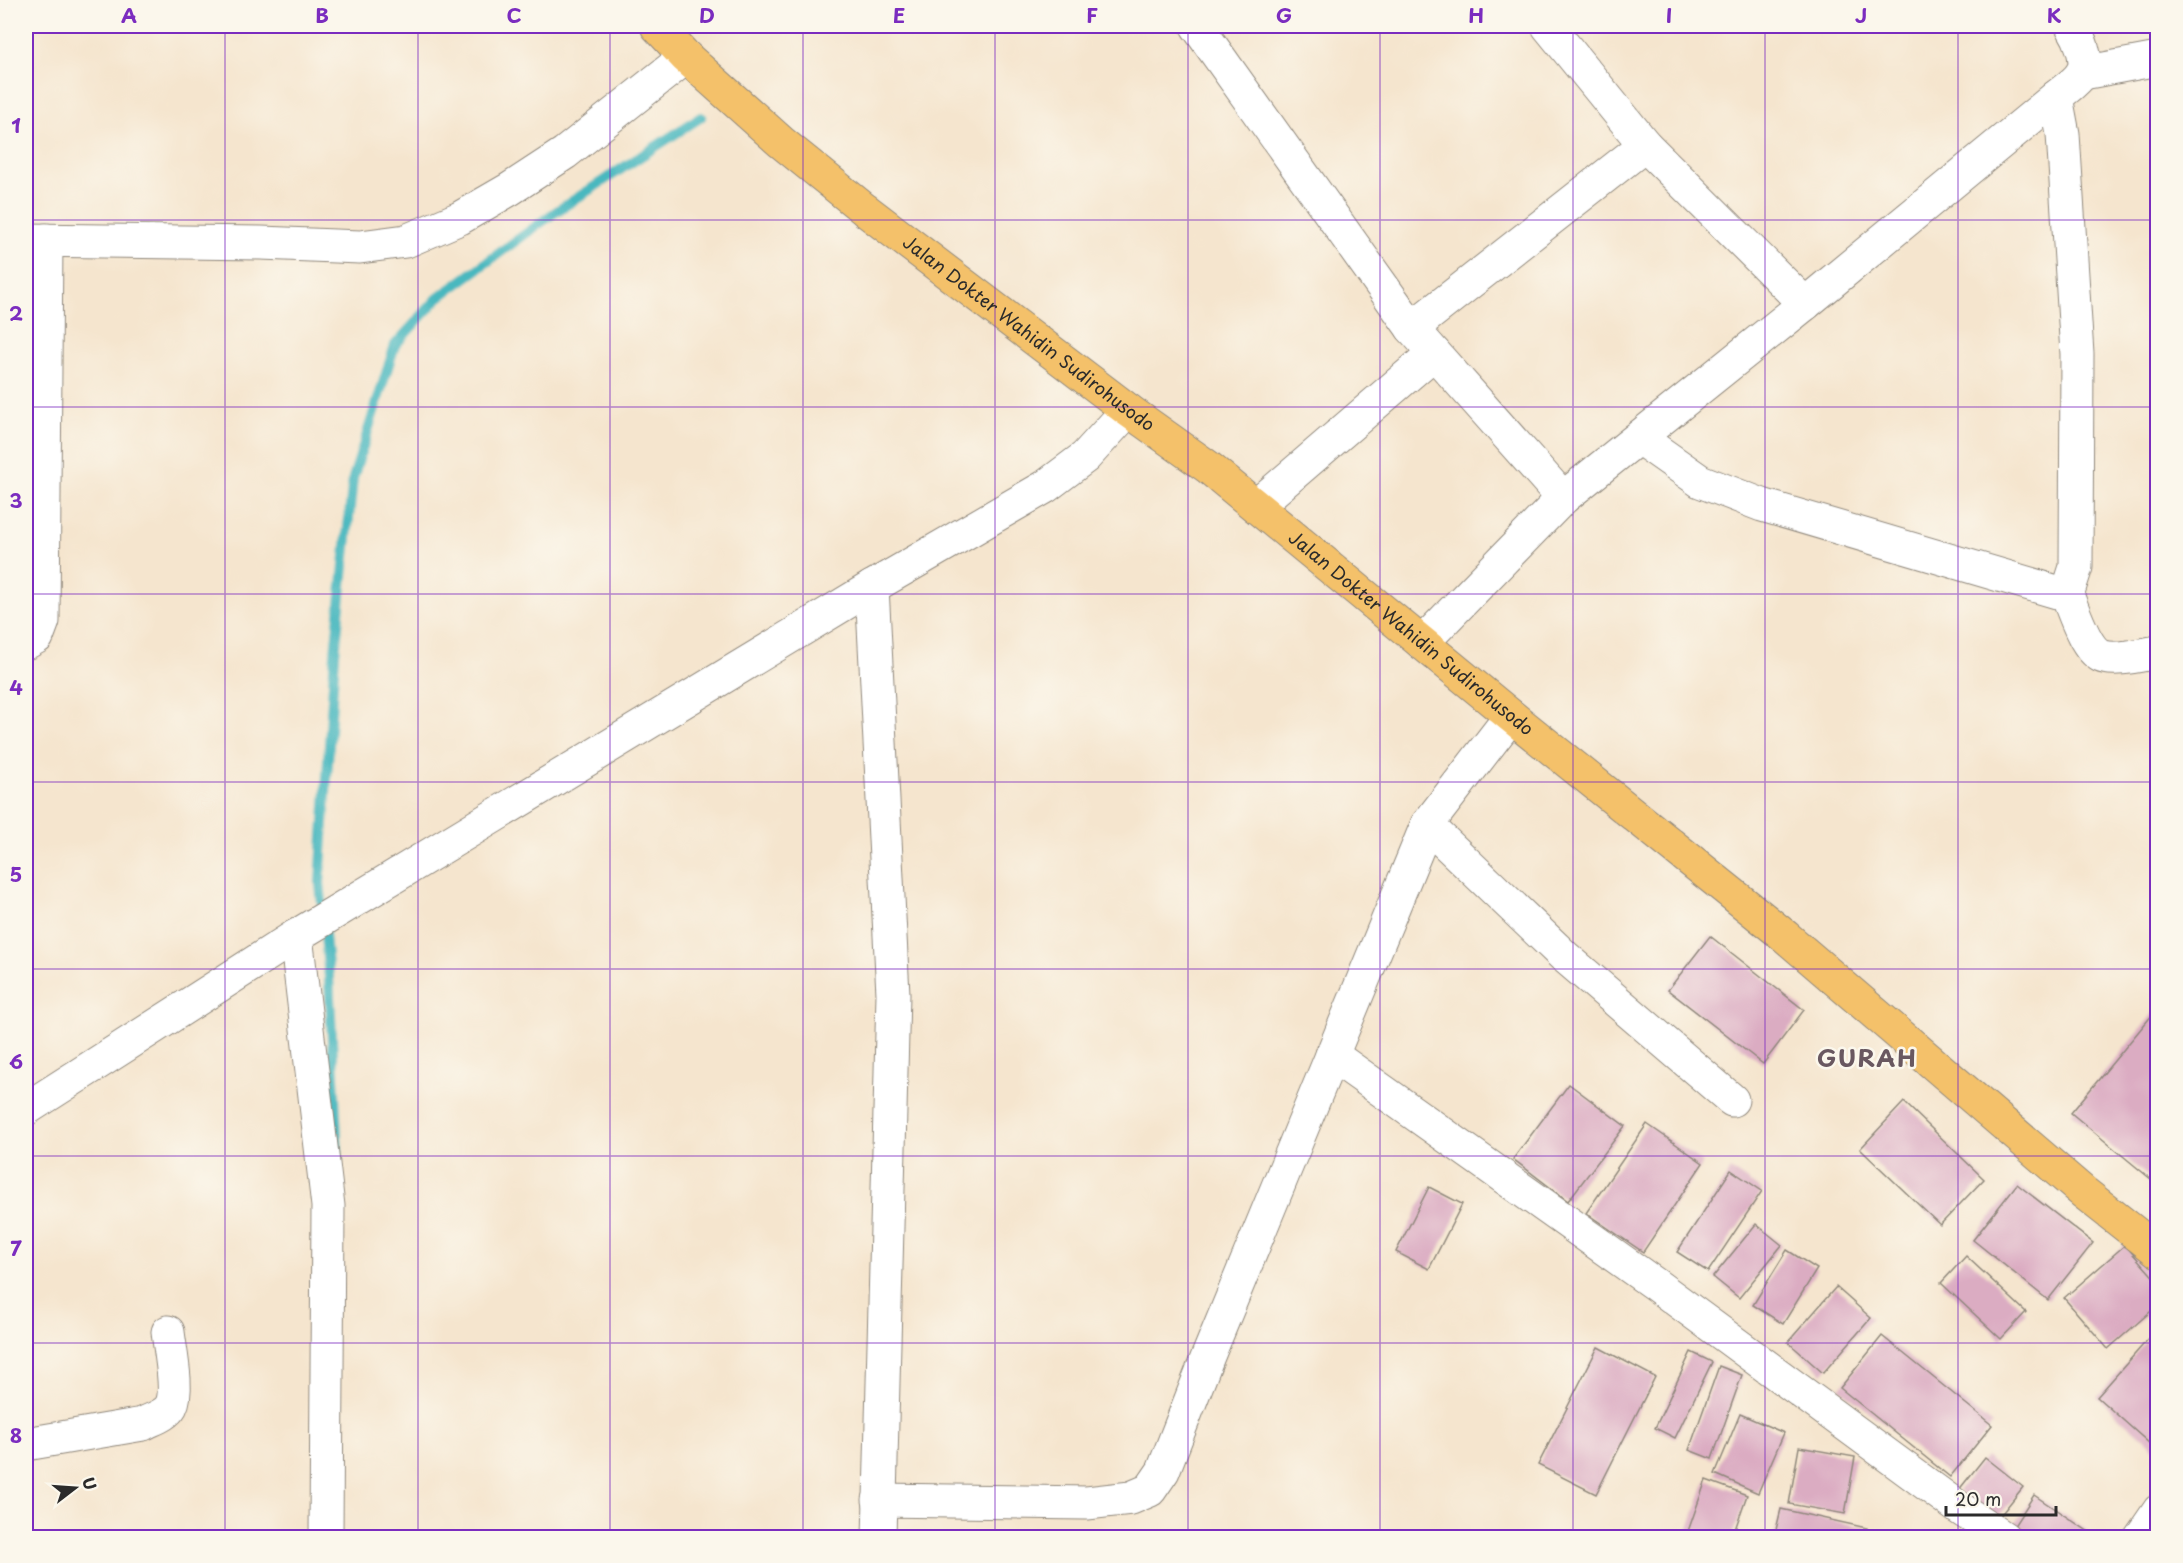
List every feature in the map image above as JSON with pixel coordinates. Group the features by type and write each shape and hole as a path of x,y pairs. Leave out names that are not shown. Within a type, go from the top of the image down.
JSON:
{"main road":[{"name":"Jalan Dokter Wahidin Sudirohusodo","path":"657,26 686,57 781,142 864,209 1128,410 1208,467 1511,716 1786,937 2083,1192 2157,1251"}],"street":[{"path":"1197,26 1412,328 1563,498"},
{"path":"1548,26 1645,145 1805,304"},
{"path":"2072,26 2082,48 2083,73"},
{"path":"26,642 37,637 43,621 36,240 261,243 360,247 406,240 460,218 510,189 565,153 686,57"},
{"path":"1422,643 1563,498 1805,304 2083,73 2157,59"},
{"path":"2056,97 2063,134 2077,354 2076,567 2067,595 2089,645 2102,657 2121,658 2157,652"},
{"path":"1412,328 1645,145"},
{"path":"1256,506 1434,353"},
{"path":"26,1110 316,924 872,587 1045,487 1085,457 1128,410"},
{"path":"1639,438 1700,481 1761,505 2067,595"},
{"path":"872,587 893,994 879,1538"},
{"path":"879,1500 1087,1503 1131,1498 1150,1490 1163,1471 1208,1356 1427,825 1511,716"},
{"path":"1427,825 1564,956 1732,1100"},
{"path":"316,924 328,1206 326,1538"},
{"path":"1332,1055 1656,1285 1959,1508 2004,1538"},
{"path":"26,1444 143,1424 170,1408 174,1395 168,1332"}],"lane":[{"path":"2133,1538 2155,1506"}],"building":[{"path":"1710,936 1804,1010 1763,1064 1668,990"},
{"path":"2158,1008 2158,1185 2071,1113"},
{"path":"1569,1084 1625,1126 1568,1201 1513,1159"},
{"path":"1904,1102 1984,1179 1940,1225 1860,1149"},
{"path":"1647,1124 1703,1163 1643,1252 1586,1213"},
{"path":"1731,1170 1762,1191 1708,1272 1677,1252"},
{"path":"2017,1184 2093,1243 2048,1300 1973,1240"},
{"path":"1429,1187 1462,1204 1429,1269 1396,1252"},
{"path":"1756,1224 1782,1245 1739,1298 1713,1277"},
{"path":"2125,1245 2158,1282 2158,1305 2108,1349 2064,1298"},
{"path":"1787,1250 1817,1269 1783,1324 1753,1305"},
{"path":"1966,1256 2026,1312 2001,1339 1941,1283"},
{"path":"1836,1287 1871,1318 1823,1373 1788,1342"},
{"path":"2158,1328 2158,1451 2097,1397"},
{"path":"1882,1336 1992,1425 1950,1477 1840,1388"},
{"path":"1598,1347 1655,1377 1596,1494 1538,1465"},
{"path":"1691,1352 1712,1362 1675,1438 1655,1428"},
{"path":"1719,1366 1742,1375 1712,1459 1689,1450"},
{"path":"1740,1414 1784,1433 1758,1493 1715,1474"},
{"path":"1799,1447 1855,1457 1845,1514 1789,1504"},
{"path":"1985,1457 2023,1487 1996,1521 1958,1491"},
{"path":"1706,1480 1747,1495 1732,1538 1686,1537"},
{"path":"2034,1495 2098,1538 2012,1538 2008,1535"},
{"path":"1781,1509 1867,1528 1865,1538 1774,1538"}],"waterway":[{"path":"338,1159 329,977 320,883 335,654 353,478 395,345 438,298 554,213 701,117"}],"district":[{"name":"GURAH","path":"1867,1059"}]}
